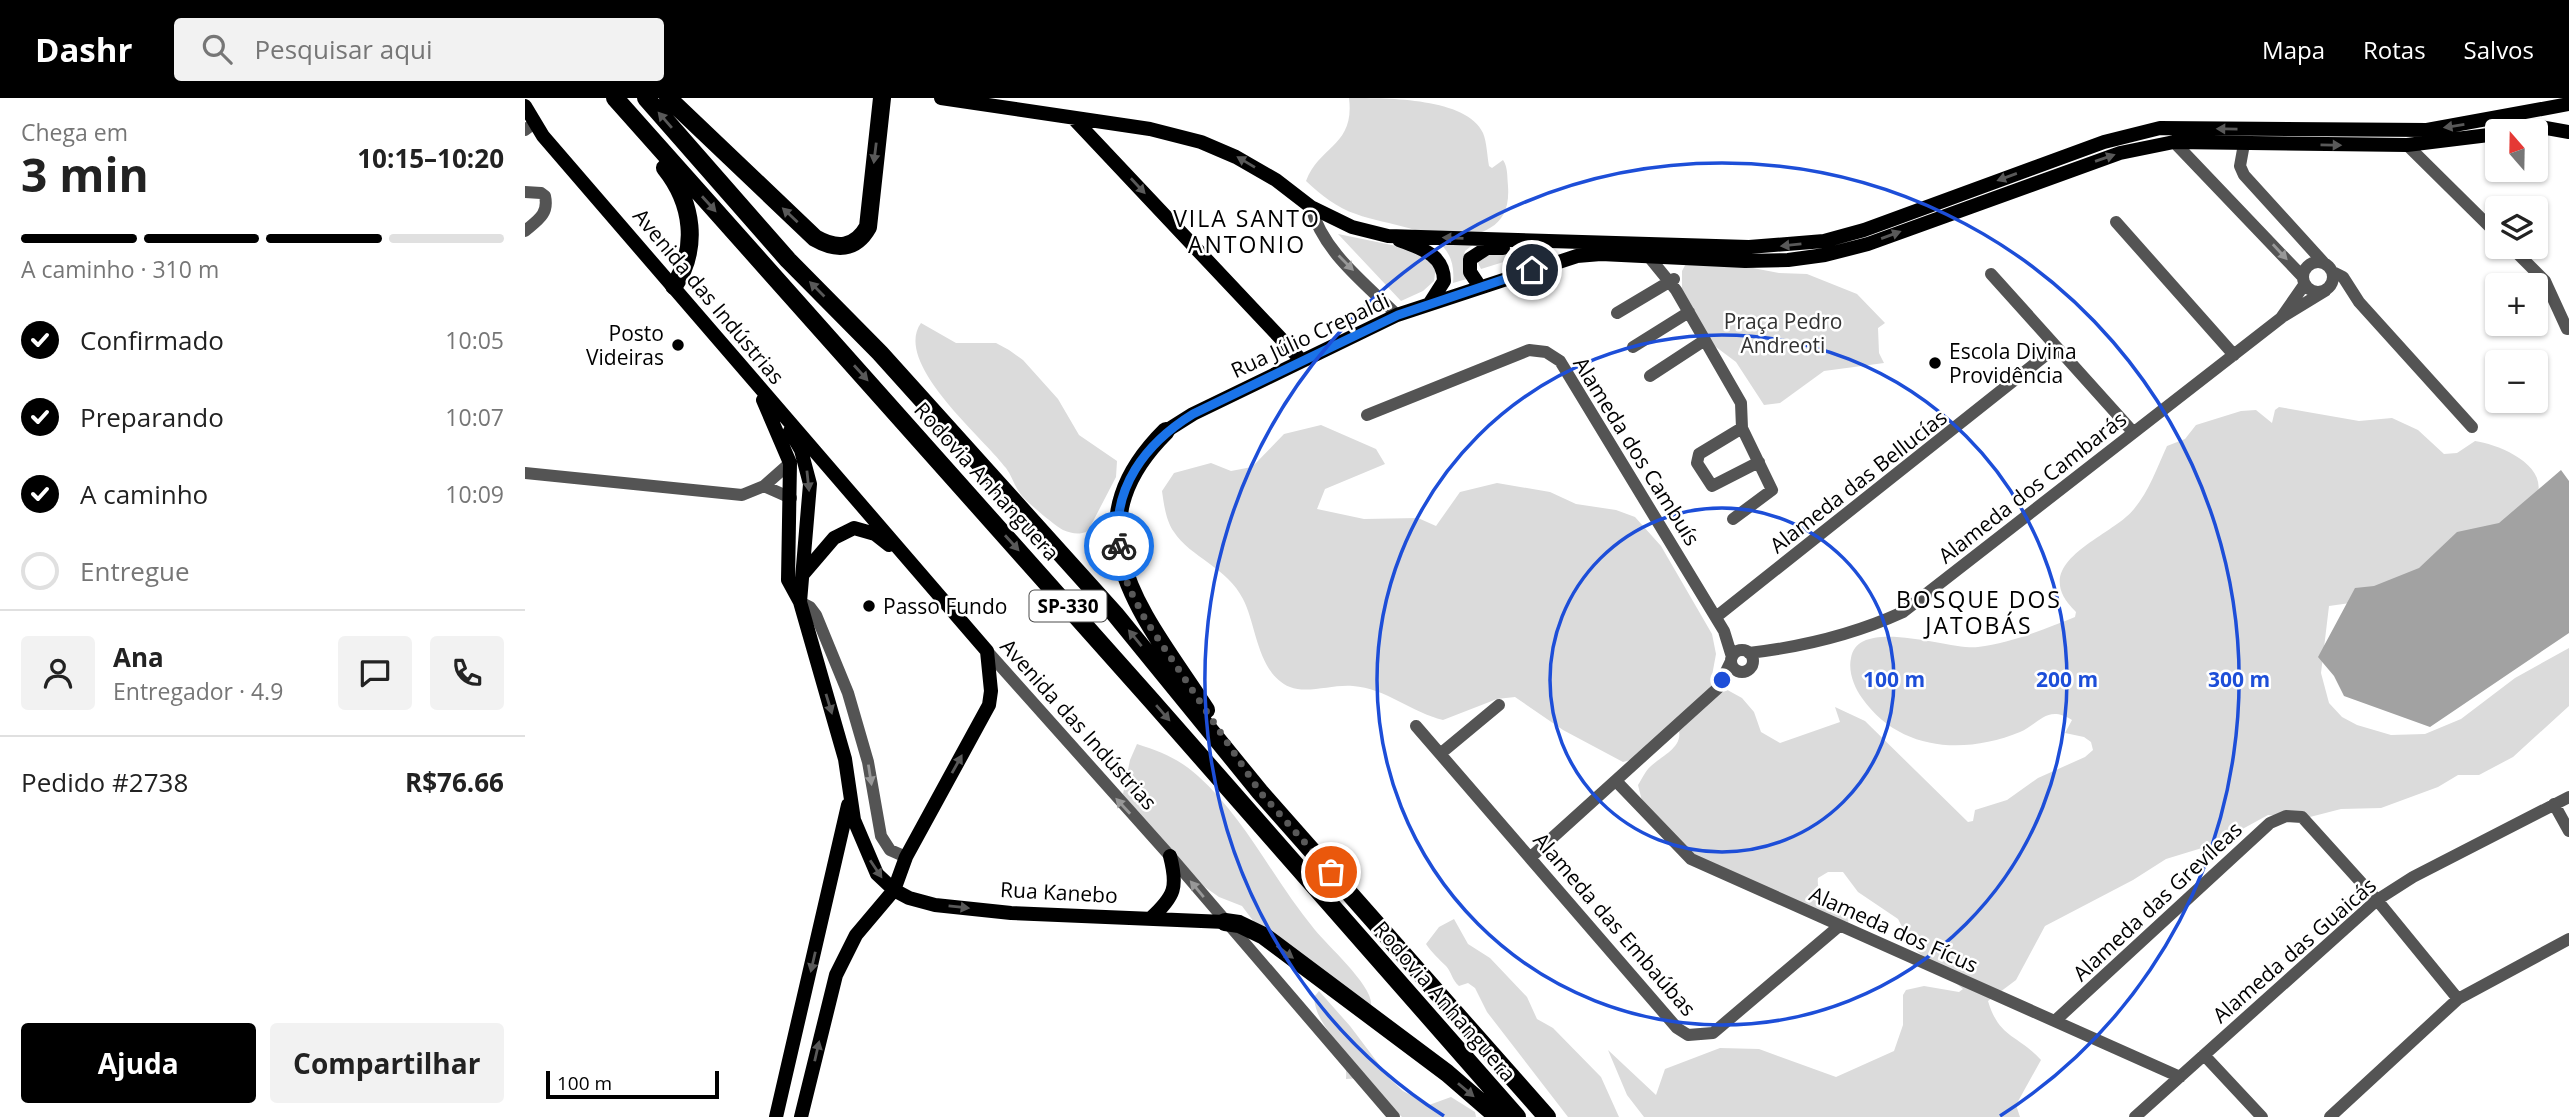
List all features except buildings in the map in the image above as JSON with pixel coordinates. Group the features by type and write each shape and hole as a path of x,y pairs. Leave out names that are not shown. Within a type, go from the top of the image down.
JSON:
{"highway":[{"path":"607,98 671,176 688,212 691,232 688,255 674,286"},
{"name":"Rodovia Anhanguera","path":"615,98 1142,689 1516,1117"},
{"name":"Rodovia Anhanguera","path":"646,98 788,260 880,353 1115,614 1260,792 1548,1117"},
{"path":"668,98 815,238 830,246 843,247 862,238 868,227 882,98"},
{"path":"1166,431 1133,470 1124,492 1118,536 1121,562 1128,586 1145,619 1260,792"},
{"path":"1225,922 1239,924 1264,936 1447,1073 1491,1111 1516,1117"}],"main road":[{"path":"941,98 1124,126 1201,142 1236,157 1276,180 1311,207 1352,227 1388,236 1429,251 1440,264 1444,281 1430,303"},
{"path":"1388,236 1749,247 1824,241 1864,230 2104,142 2161,128 2427,130 2569,104"},
{"name":"Avenida das Indústrias","path":"525,106 543,136 986,651"},
{"path":"1074,119 1302,361"},
{"path":"1109,156 1111,133 1124,126"},
{"name":"Avenida das Indústrias","path":"526,127 543,136"},
{"path":"2548,128 2569,132"},
{"name":"Rua Júlio Crepaldi","path":"1166,431 1398,315 1558,261 1601,254 1789,260 1825,255 1868,244 2120,153 2174,142 2407,145 2485,135"},
{"path":"1480,287 1468,266 1475,252 1487,248 1571,242"},
{"path":"758,389 790,463 788,580 800,602 845,759 850,798 868,857 877,874 894,890"},
{"path":"784,418 805,463 810,484 800,602"},
{"path":"802,576 825,546 854,528 875,534 901,554"},
{"path":"790,531 807,532"},
{"path":"801,1117 836,975 856,935 894,890 906,857 989,705 991,691 986,651"},
{"path":"776,1117 850,798"},
{"path":"1151,918 1171,896 1175,885 1170,856"},
{"name":"Rua Kanebo","path":"894,890 909,898 935,905 1011,913 1225,922"}],"street":[{"path":"2174,142 2257,228 2303,281 2318,293 2327,289 2359,302"},
{"path":"2244,144 2240,166 2244,176 2329,267 2343,277 2359,302 2472,427"},
{"path":"2407,145 2485,221"},
{"path":"525,192 541,192 545,196 547,206 545,214 525,231"},
{"path":"1311,207 1317,228 1330,247 1398,315"},
{"path":"2257,228 2276,210"},
{"path":"2116,222 2234,355"},
{"path":"1649,257 1673,284 1741,403 1742,428 1772,490 1733,519"},
{"path":"1617,313 1673,284 1682,258"},
{"path":"2523,259 2546,281 2567,329"},
{"path":"2303,281 2313,262 2329,267"},
{"path":"2327,289 2329,267"},
{"path":"1991,274 2133,432"},
{"name":"Alameda dos Cambarás","path":"2281,318 2303,281"},
{"name":"Alameda dos Cambarás","path":"1531,857 1718,688 1788,649 1877,624 1903,612 2281,318 2327,289"},
{"path":"1633,347 1689,312"},
{"path":"1650,376 1705,340"},
{"name":"Alameda das Bellucías","path":"1716,617 2056,347"},
{"name":"Alameda dos Cambuís","path":"1367,415 1508,356 1529,350 1546,352 1560,361 1716,617 1724,631 1732,659"},
{"path":"1742,428 1699,454 1697,463 1712,486 1759,462"},
{"path":"525,473 742,495 764,486 790,463"},
{"path":"764,486 791,498"},
{"path":"800,602 810,607 816,615 848,693 869,762 881,836 890,850 906,857"},
{"name":"Alameda dos Cambuís","path":"1724,631 1747,652"},
{"name":"Alameda dos Cambarás","path":"1747,652 1788,649"},
{"name":"Avenida das Indústrias","path":"986,651 1170,856 1394,1117"},
{"path":"1738,651 1747,652 1753,660 1746,670 1735,669 1732,659 1738,651"},
{"name":"Alameda dos Cambarás","path":"1718,688 1732,659"},
{"path":"1440,754 1499,705"},
{"name":"Alameda das Embaúbas","path":"1416,726 1678,1028 1688,1035 1713,1033 1838,927"},
{"name":"Alameda dos Fícus","path":"1616,781 1691,859 1838,927 2056,1020 2180,1077"},
{"name":"Alameda das Guaicás","path":"2135,1117 2377,900 2413,877 2569,797"},
{"path":"2554,804 2569,831"},
{"name":"Alameda das Grevíleas","path":"2056,1020 2270,823 2286,816 2302,817 2377,900"},
{"path":"2377,900 2458,999"},
{"path":"2330,1117 2458,999 2569,939"},
{"path":"2204,1055 2262,1117"}],"green space":[{"path":"1349,98 1425,102 1461,113 1474,121 1483,133 1489,166 1492,168 1503,160 1507,172 1508,200 1500,220 1483,231 1449,241 1475,243 1465,251 1463,260 1470,278 1453,283 1452,264 1446,250 1435,240 1421,232 1342,208 1306,181 1319,160 1342,136 1347,126"},
{"path":"1338,234 1416,250 1436,267 1434,281 1423,291 1401,301"},
{"path":"1555,246 1481,269 1475,257 1500,250"},
{"name":"Praça Pedro Andreoti","path":"1690,256 1779,273 1807,274 1857,294 1885,323 1878,328 1879,353 1884,363 1824,371 1780,403 1764,405 1736,362 1708,341 1682,299 1682,271"},
{"path":"921,323 956,343 996,343 1009,350 1023,360 1058,399 1079,435 1117,461 1116,477 1088,531 1076,534 1063,530 1022,496 1006,468 945,400 930,379 919,358 915,340"},
{"path":"2279,407 2359,421 2392,418 2418,430 2444,454 2457,453 2475,441 2495,446 2527,464 2538,482 2537,496 2528,513 2393,597 2329,606 2321,673 2329,703 2342,717 2357,725 2391,735 2425,734 2461,719 2515,678 2569,648 2569,706 2513,757 2479,775 2458,775 2438,787 2381,808 2341,809 2306,818 2268,815 2215,844 2166,859 2133,880 2045,926 2016,980 1988,1001 1992,1013 2003,1029 2041,1060 2016,1105 2020,1117 1644,1117 1627,1095 1608,1050 1656,1095 1665,1069 1720,1048 1759,1049 1836,1077 1894,1051 1903,1025 1903,995 1906,990 1924,986 1959,992 1963,989 1913,948 1898,919 1858,892 1843,872 1828,872 1818,878 1818,884 1823,896 1849,918 1848,922 1778,901 1697,860 1644,809 1638,785 1649,768 1676,745 1678,728 1634,759 1623,762 1563,730 1515,697 1497,699 1443,720 1365,688 1290,687 1279,680 1264,660 1248,610 1236,588 1219,571 1189,549 1171,528 1162,491 1174,473 1211,463 1231,471 1252,467 1284,434 1321,425 1376,449 1385,464 1325,489 1317,509 1364,519 1418,518 1436,526 1460,492 1497,483 1550,492 1576,504 1616,510 1635,517 1661,546 1712,634 1716,654 1711,681 1742,698 1754,712 1761,732 1780,743 1840,722 1835,707 1865,721 1968,822 1973,821 1975,810 2007,800 2038,778 2085,757 2093,750 2091,742 2084,737 2065,733 2072,720 2056,714 2044,717 2020,732 1977,744 1934,744 1913,738 1894,729 1877,716 1859,694 1850,668 1857,645 1870,639 1887,637 1978,647 2015,639 2075,617 2076,612 2063,594 2060,579 2065,565 2134,509 2148,487 2167,446 2185,439 2196,425 2241,411 2256,410 2272,423 2275,410"},
{"path":"1137,744 1177,761 1191,770 1215,793 1231,811 1300,911 1358,977 1370,997 1371,1005 1362,1006 1274,932 1254,922 1242,906 1219,897 1192,878 1123,794 1130,760"},
{"path":"1454,919 1468,944 1490,958 1527,997 1537,1019 1553,1028 1601,1077 1619,1117 1568,1117 1487,1012 1475,988 1468,983 1459,986 1457,984 1446,966 1426,944 1439,927"},
{"path":"1319,991 1350,1026 1390,1079 1403,1091 1429,1105 1451,1097 1475,1112 1476,1117 1402,1117 1361,1078 1346,1079 1343,1055 1316,1008 1314,997"}],"shaded area":[{"path":"2561,470 2569,481 2569,633 2430,727 2344,696 2334,676 2318,657 2355,588 2374,586 2419,568 2457,532 2499,523"}],"way so far":[{"path":"1119,546 1128,586 1145,619 1260,792 1331,872"}],"place":[{"name":"Posto Videiras","path":"678,345"},
{"name":"Escola Divina Providência","path":"1935,363"},
{"name":"Passo Fundo","path":"869,606"}],"district":[{"name":"VILA SANTO ANTONIO","path":"1247,231"},
{"name":"BOSQUE DOS JATOBÁS","path":"1979,612"}],"route":[{"path":"1119,546 1119,513 1124,492 1133,470 1148,449 1166,431 1193,414 1398,315 1532,270"}]}
